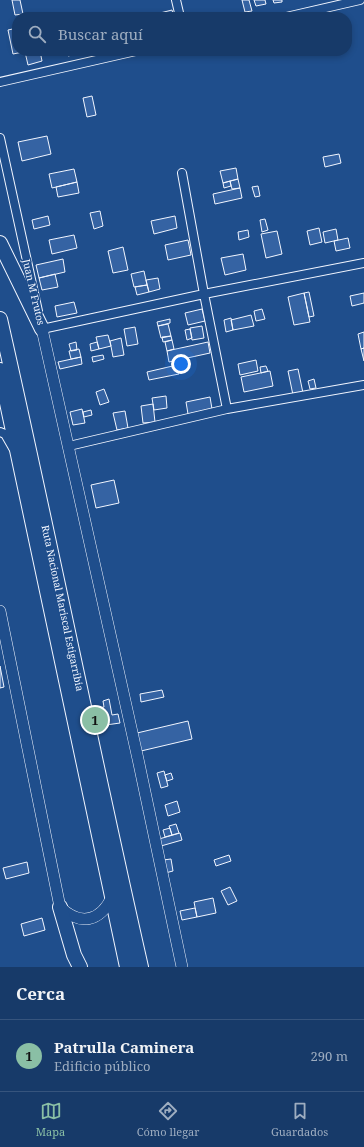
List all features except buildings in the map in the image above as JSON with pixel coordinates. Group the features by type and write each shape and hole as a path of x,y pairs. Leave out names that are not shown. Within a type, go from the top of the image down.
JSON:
{"highway":[{"path":"0,243 42,329"},
{"name":"Ruta Nacional Mariscal Estigarribia","path":"0,319 39,492 105,806 141,967"},
{"name":"Ruta Nacional Mariscal Estigarribia","path":"0,370 127,967"},
{"path":"60,907 74,955 80,967"}],"street":[{"path":"176,0 179,12"},
{"path":"308,12 360,0"},
{"path":"0,82 114,56"},
{"name":"Juan M Frutos","path":"0,138 140,767 182,967"},
{"path":"182,173 227,409"},
{"path":"42,329 204,294 364,263"},
{"path":"69,446 227,409 364,385"},
{"path":"0,432 5,434 18,456"},
{"path":"0,611 60,907 68,915 78,919 89,919 99,915 107,907 112,897"}],"place":[{"name":"Patrulla Caminera","path":"95,720"}]}
